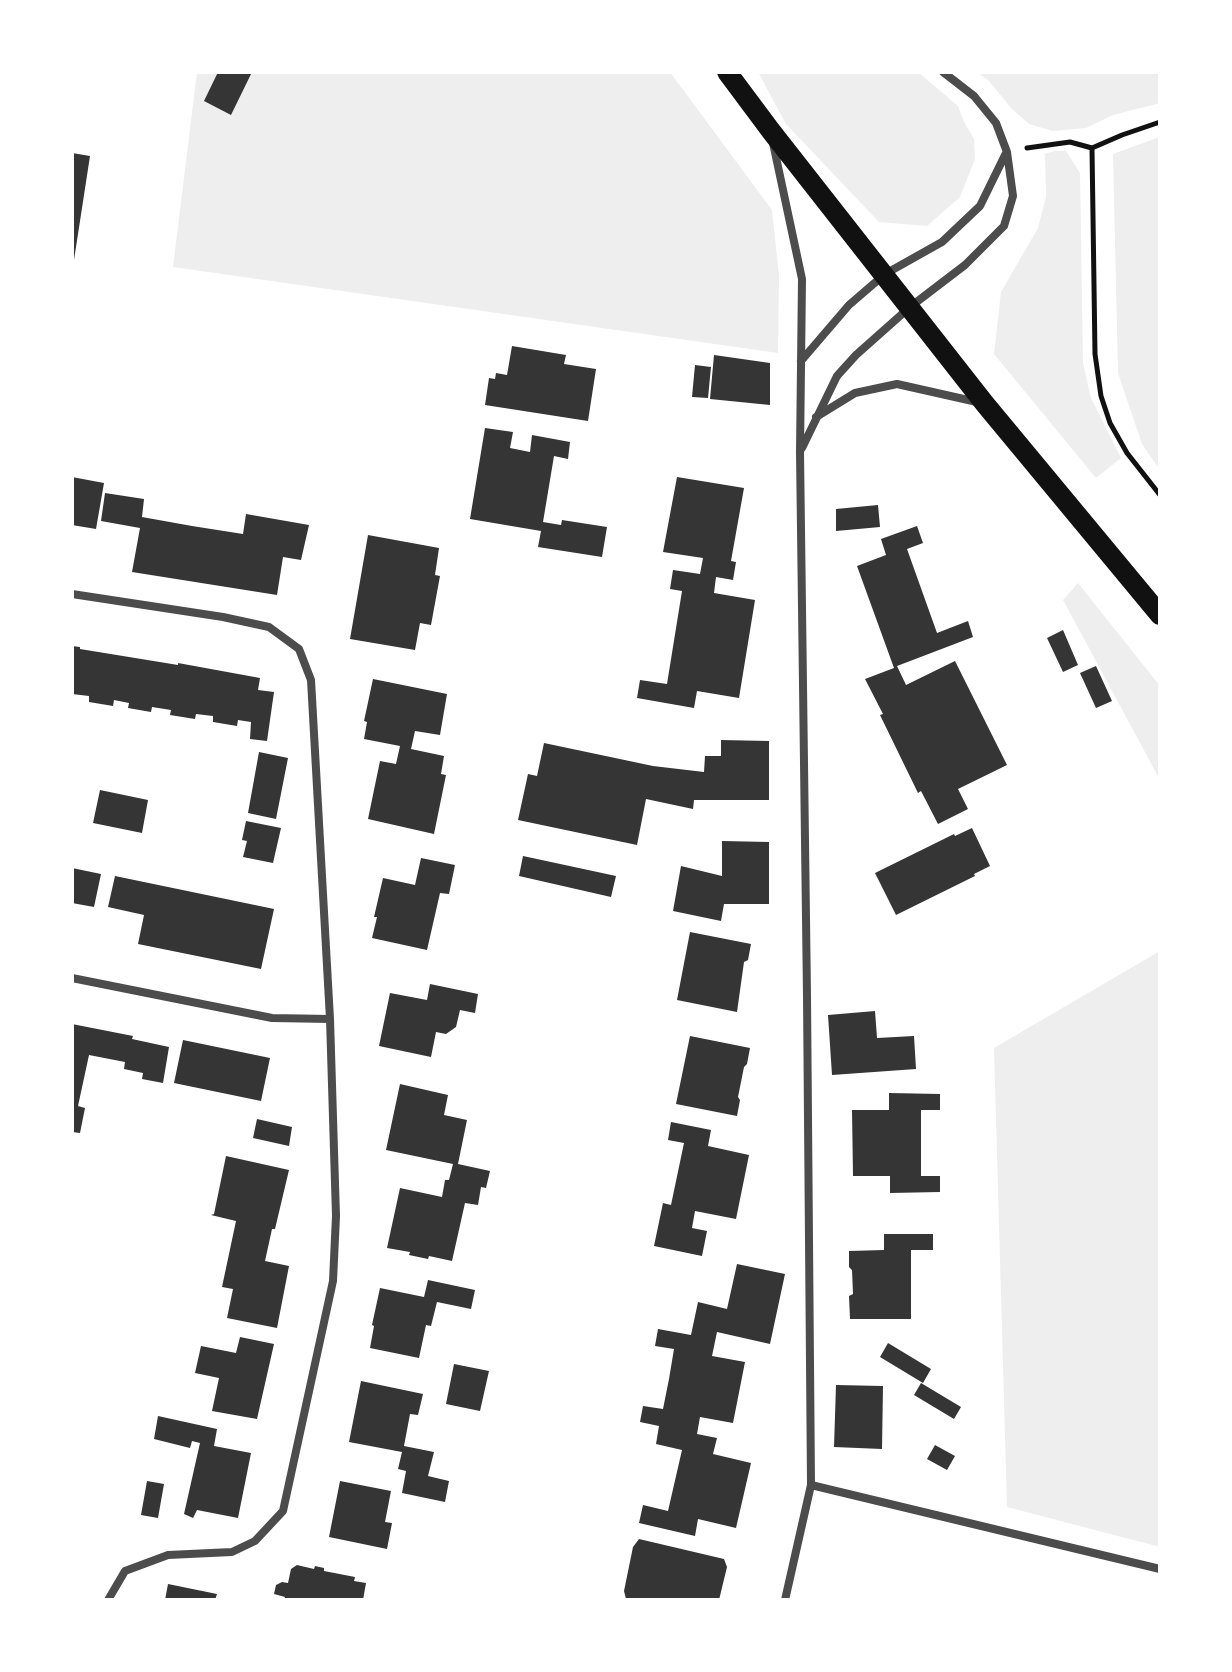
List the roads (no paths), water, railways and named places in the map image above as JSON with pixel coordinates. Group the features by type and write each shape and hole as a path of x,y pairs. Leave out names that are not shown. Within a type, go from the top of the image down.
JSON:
{"main road":[{"path":"727,72 985,404 1160,615"}],"street":[{"path":"800,452 837,376 910,307 965,265 1004,226 1013,196 1007,152 996,123 974,96 943,72"},
{"path":"771,131 802,279 800,452 811,1485 785,1600"},
{"path":"801,361 849,305 885,274 942,242 980,206 1007,152"},
{"path":"816,418 855,393 897,384 985,404"},
{"path":"72,594 269,627 299,649 311,680 330,1019 336,1216 333,1281 283,1511 255,1541 232,1552 168,1555 125,1571 108,1600"},
{"path":"72,978 272,1018 330,1019"},
{"path":"811,1485 1160,1569"}]}
